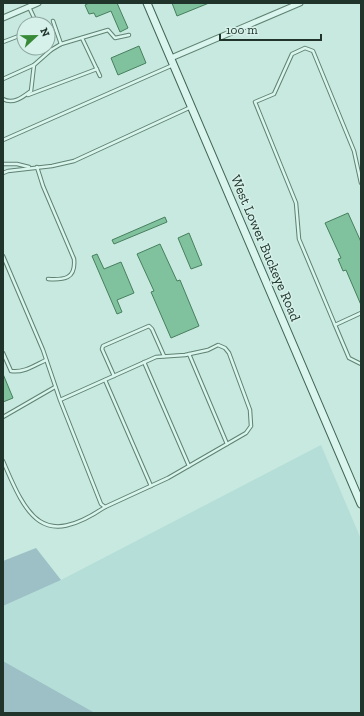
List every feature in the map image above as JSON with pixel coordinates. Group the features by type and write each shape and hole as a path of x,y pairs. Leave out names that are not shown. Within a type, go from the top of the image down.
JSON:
{"main road":[{"name":"West Lower Buckeye Road","path":"147,3 361,504"}],"street":[{"path":"3,18 38,3"},
{"path":"172,62 300,3"}],"lane":[{"path":"29,7 33,16"},
{"path":"56,47 61,44 108,30 116,38 129,36"},
{"path":"56,31 61,44"},
{"path":"3,42 16,37"},
{"path":"82,38 100,76"},
{"path":"361,183 354,150 313,52 305,48 292,54 274,94 255,102 296,203 299,239 349,358 361,364"},
{"path":"3,79 34,65 44,56"},
{"path":"3,140 172,62"},
{"path":"24,96 31,91 33,85 34,65"},
{"path":"3,99 10,102 97,68"},
{"path":"3,173 74,161 191,107"},
{"path":"3,164 17,164 32,168"},
{"path":"38,168 43,186 74,259 75,266 70,275 65,278 48,279"},
{"path":"3,256 46,360 55,387 101,504 105,507"},
{"path":"335,325 361,313"},
{"path":"114,376 102,349 104,346 149,326 152,329 164,356"},
{"path":"3,462 22,503 31,515 44,523 60,527 79,523 105,507 151,486 246,433 251,426 250,410 229,353 226,348 218,345 208,350 190,354 156,357 60,400"},
{"path":"3,353 11,371 23,371 46,360"},
{"path":"190,354 227,444"},
{"path":"144,362 188,466"},
{"path":"106,380 151,486"},
{"path":"3,417 55,387"}],"shaded area":[{"path":"321,445 361,539 361,713 95,713 3,661 3,606 61,580"},
{"path":"36,548 61,580 3,606 3,561"},
{"path":"3,661 95,713 3,713"}],"building":[{"path":"89,3 117,3 128,28 120,32 111,11 96,17 94,13 89,14 85,5"},
{"path":"172,3 209,3 177,16"},
{"path":"139,46 146,63 118,75 111,58"},
{"path":"348,213 361,242 361,305 346,270 343,271 338,259 341,258 325,223"},
{"path":"165,217 167,222 114,244 112,240"},
{"path":"189,233 202,265 191,269 178,238"},
{"path":"160,244 177,281 180,280 199,326 171,338 151,292 154,291 137,254"},
{"path":"97,254 104,269 121,262 134,293 117,300 122,312 117,314 92,256"},
{"path":"3,374 13,398 3,402"}]}
